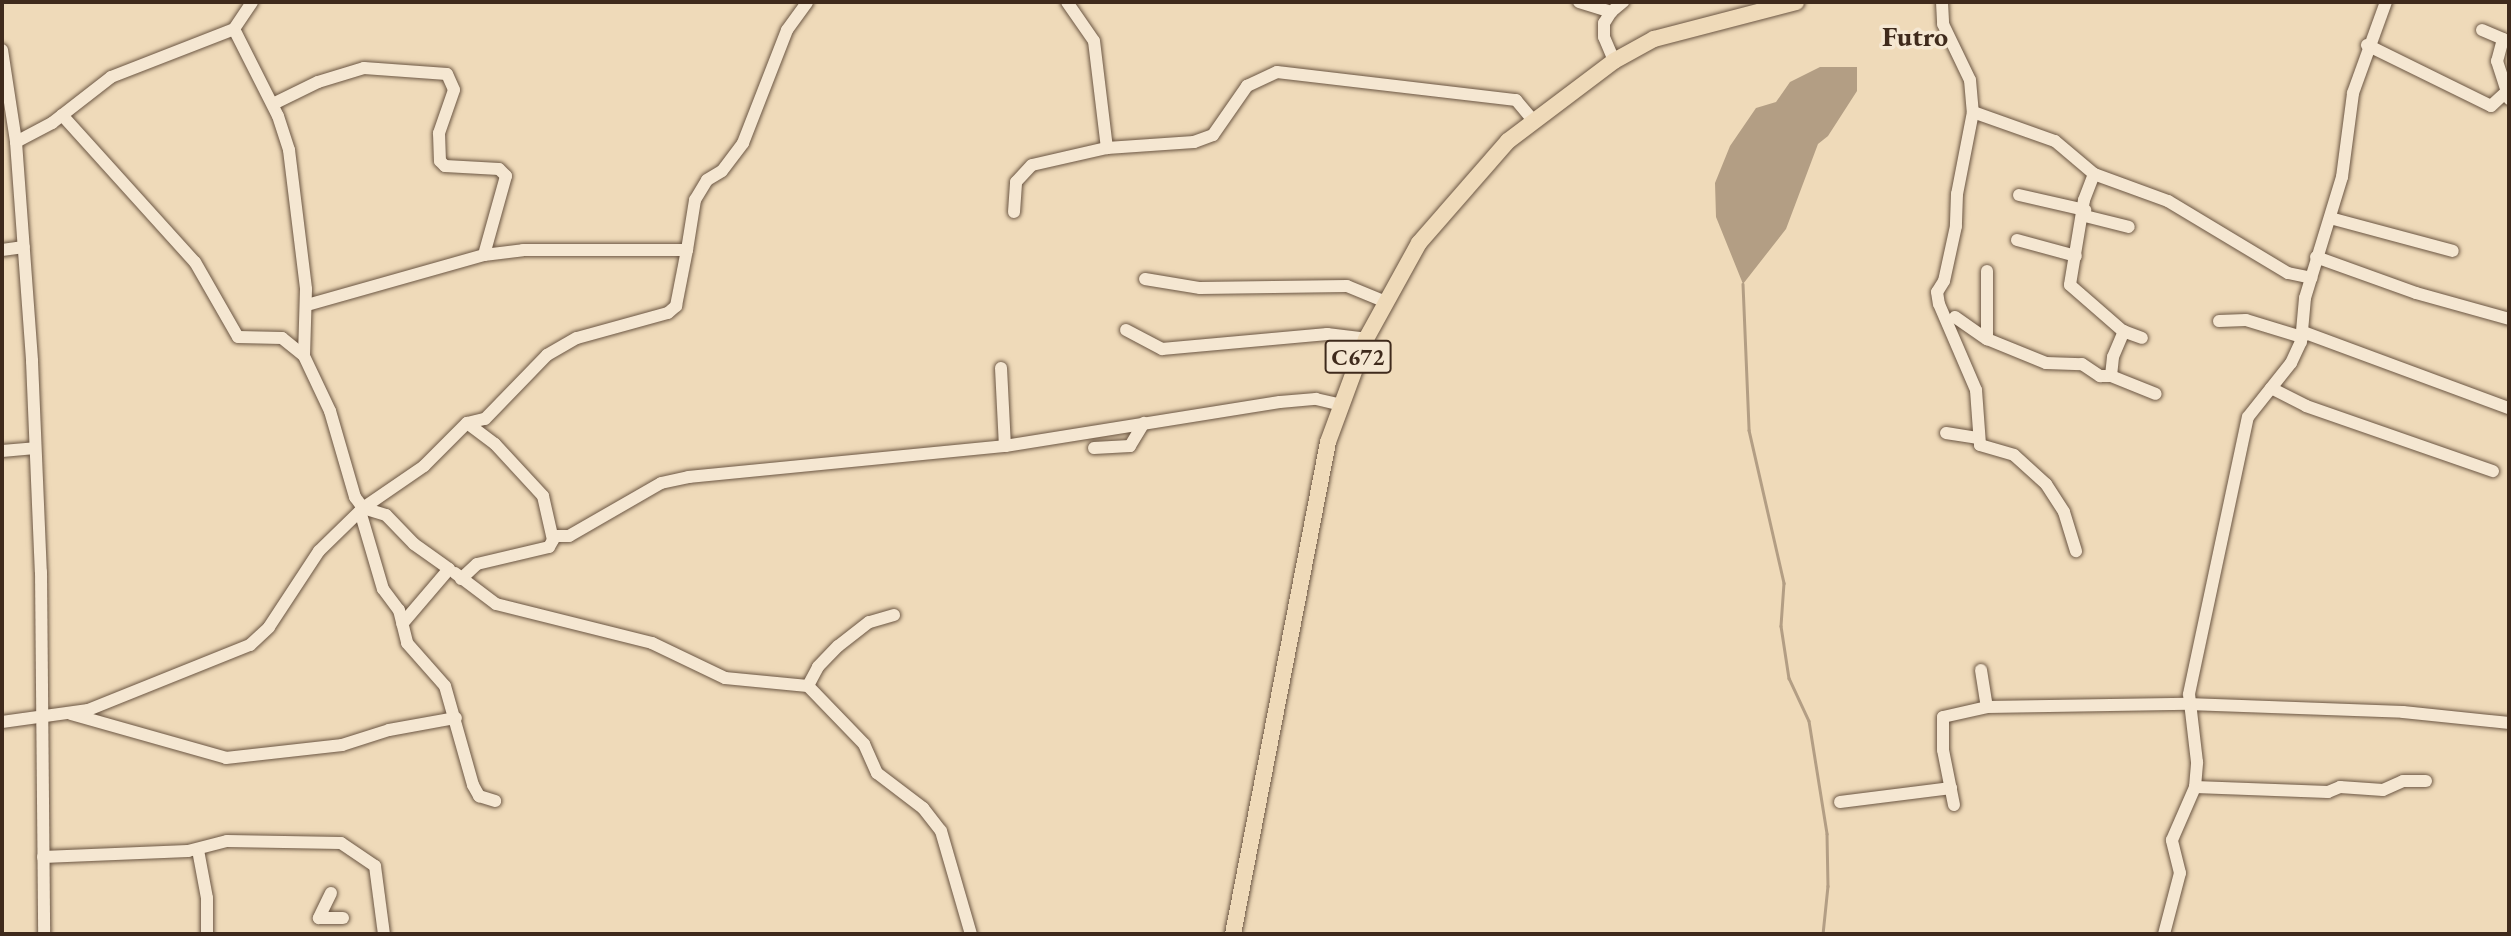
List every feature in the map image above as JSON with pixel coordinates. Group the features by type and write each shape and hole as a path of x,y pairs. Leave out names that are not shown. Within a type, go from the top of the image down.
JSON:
{"main road":[{"name":"C672","path":"1233,934 1328,442 1366,339 1419,243 1471,179 1532,119 1614,61 1654,40 1796,2"}],"street":[{"path":"16,142 62,115 111,77 234,29 252,2"},
{"path":"2,722 71,714 113,702 250,645 275,618 312,558 361,510 418,471 467,423 485,419 547,355 563,346 668,313 676,306 695,200 707,180 722,171 743,143 787,30 807,2"},
{"path":"1067,2 1094,41 1107,148"},
{"path":"1579,2 1611,12"},
{"path":"1614,61 1604,30 1611,12 1623,2"},
{"path":"1942,2 1943,24 1970,80 1973,112 1951,247 1944,281 1937,292 1976,390 1980,445 2014,455 2046,484 2064,512 2076,551"},
{"path":"2164,934 2180,873 2172,840 2195,787 2197,753 2188,704 2248,417 2291,363 2302,335 2311,278 2330,218 2367,45 2386,2"},
{"path":"234,29 273,104 291,161 307,304 304,356"},
{"path":"2367,45 2491,106 2507,96 2497,61 2503,39 2482,30"},
{"path":"2,50 16,142 35,448 43,718 44,934"},
{"path":"273,104 318,82 364,68 447,75 454,90 439,133 440,161 450,167 499,169 506,176 484,255"},
{"path":"1014,212 1016,182 1032,165 1107,148 1194,142 1213,135 1247,86 1278,72 1517,100 1532,119"},
{"path":"1973,112 2054,141 2094,174 2168,201 2288,273 2311,278"},
{"path":"62,115 188,253 238,337 282,338 304,356 327,404 383,589 396,606 411,651 445,686 473,785 479,796 495,801"},
{"path":"2094,174 2070,285 2124,331 2142,338"},
{"path":"2019,195 2129,228"},
{"path":"2330,218 2453,251"},
{"path":"2017,240 2076,256"},
{"path":"2,250 24,247"},
{"path":"307,304 484,255 523,250 687,250"},
{"path":"2316,257 2416,293 2509,319"},
{"path":"1987,271 1987,339"},
{"path":"1145,279 1200,288 1348,286 1386,302"},
{"path":"1955,317 1987,339 2046,363 2082,364 2100,376 2111,376 2156,394"},
{"path":"2219,321 2246,320 2302,335 2509,408"},
{"path":"1126,330 1163,349 1327,334 1366,339"},
{"path":"2111,376 2113,357 2124,331"},
{"path":"1001,368 1005,446"},
{"path":"2271,388 2306,406 2493,471"},
{"path":"553,536 569,536 661,483 689,477 1005,446 1306,399 1340,405"},
{"path":"461,579 477,564 549,547 553,536 550,512 538,489 483,432 467,423"},
{"path":"1094,448 1130,446 1144,423"},
{"path":"1946,433 1979,438"},
{"path":"2,451 35,448"},
{"path":"361,510 386,515 414,544 496,604 652,643 726,678 808,686 864,744 877,773 923,807 941,831 971,934"},
{"path":"402,624 449,569"},
{"path":"808,686 818,667 838,646 875,619 894,615"},
{"path":"1981,670 1987,707"},
{"path":"1954,805 1943,750 1943,717 1987,707 2188,704 2403,712 2509,723"},
{"path":"71,714 226,758 350,743 388,730 456,718"},
{"path":"2195,787 2328,792 2340,787 2383,790 2403,780 2426,780"},
{"path":"1840,802 1951,788"},
{"path":"43,858 198,850 237,841 310,839 349,846 375,866 384,934"},
{"path":"198,850 208,898 207,934"},
{"path":"331,893 319,918 343,918"}],"shaded area":[{"path":"1820,67 1857,67 1857,91 1828,136 1818,144 1786,229 1743,284 1716,217 1715,183 1730,146 1756,108 1776,102 1790,82"}],"waterway":[{"path":"1743,284 1749,430 1784,583 1781,626 1789,678 1809,721 1827,834 1828,886 1823,934"}],"district":[{"name":"Futro","path":"1915,36"}]}
